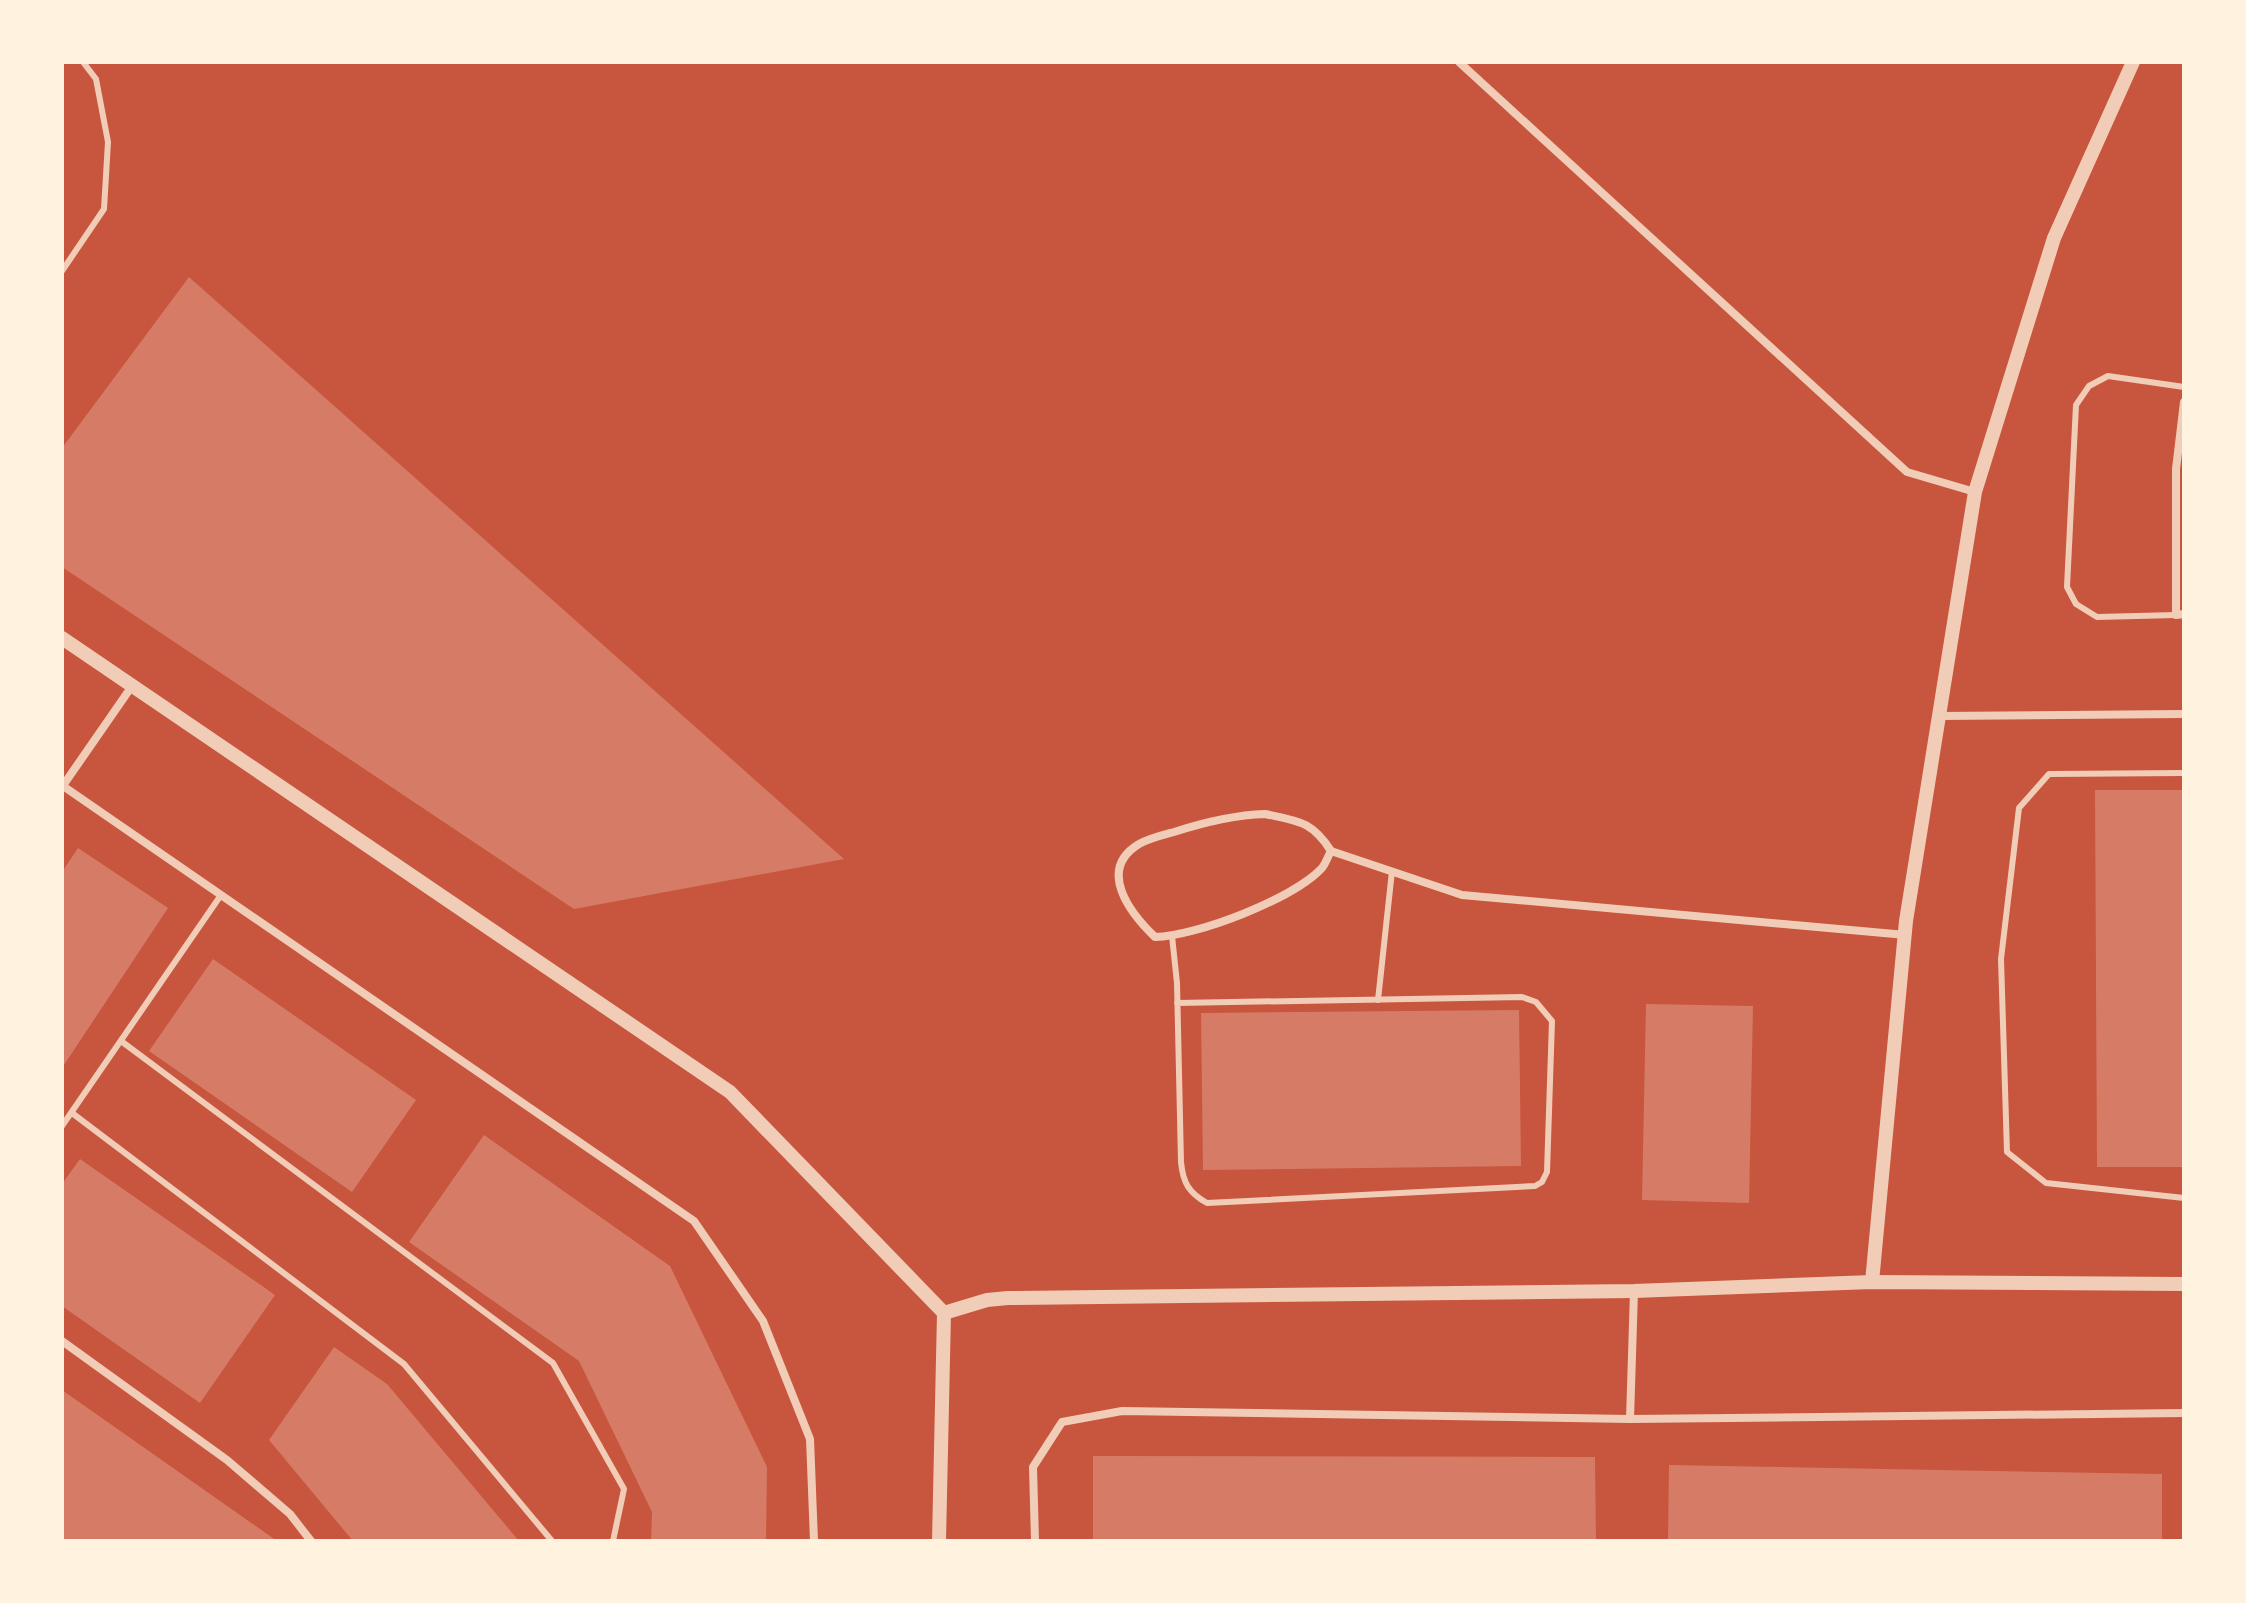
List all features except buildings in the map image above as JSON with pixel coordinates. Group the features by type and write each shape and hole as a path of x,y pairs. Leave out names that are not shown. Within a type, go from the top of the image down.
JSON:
{"street":[{"path":"1459,62 1907,472 1975,492"},
{"path":"1872,1282 1906,935 1975,492 2054,238 2133,62"},
{"path":"2180,614 2176,469 2184,402"},
{"path":"62,638 730,1092 944,1313 939,1541"},
{"path":"132,686 62,786 694,1221 763,1321 810,1439 814,1541"},
{"path":"1939,716 2184,714"},
{"path":"1331,851 1323,867 1283,894 1243,914 1172,936 1155,937 1127,907 1120,891 1120,873 1126,857 1138,845 1213,820 1265,814 1304,822 1319,832 1331,851 1462,895 1906,935"},
{"path":"944,1313 987,1300 1008,1298 1634,1291 1872,1282 2184,1284"},
{"path":"1630,1419 1634,1291"},
{"path":"62,1341 227,1460 290,1514 311,1541"},
{"path":"1035,1541 1033,1467 1062,1422 1122,1411 1630,1419 2184,1413"}],"lane":[{"path":"62,271 104,209 108,142 96,79 83,62"},
{"path":"2180,614 2097,617 2076,604 2067,587 2076,405 2089,386 2108,376 2184,387"},
{"path":"2184,773 2049,774 2019,808 2001,959 2007,1152 2046,1183 2184,1198"},
{"path":"1378,1000 1392,871"},
{"path":"62,1126 221,895"},
{"path":"1172,936 1182,1177 1192,1194 1207,1203 1535,1186 1542,1182 1547,1172 1552,1021 1536,1002 1522,997 1177,1003"},
{"path":"121,1041 553,1363 624,1489 613,1541"},
{"path":"72,1113 404,1364 552,1541"}]}
